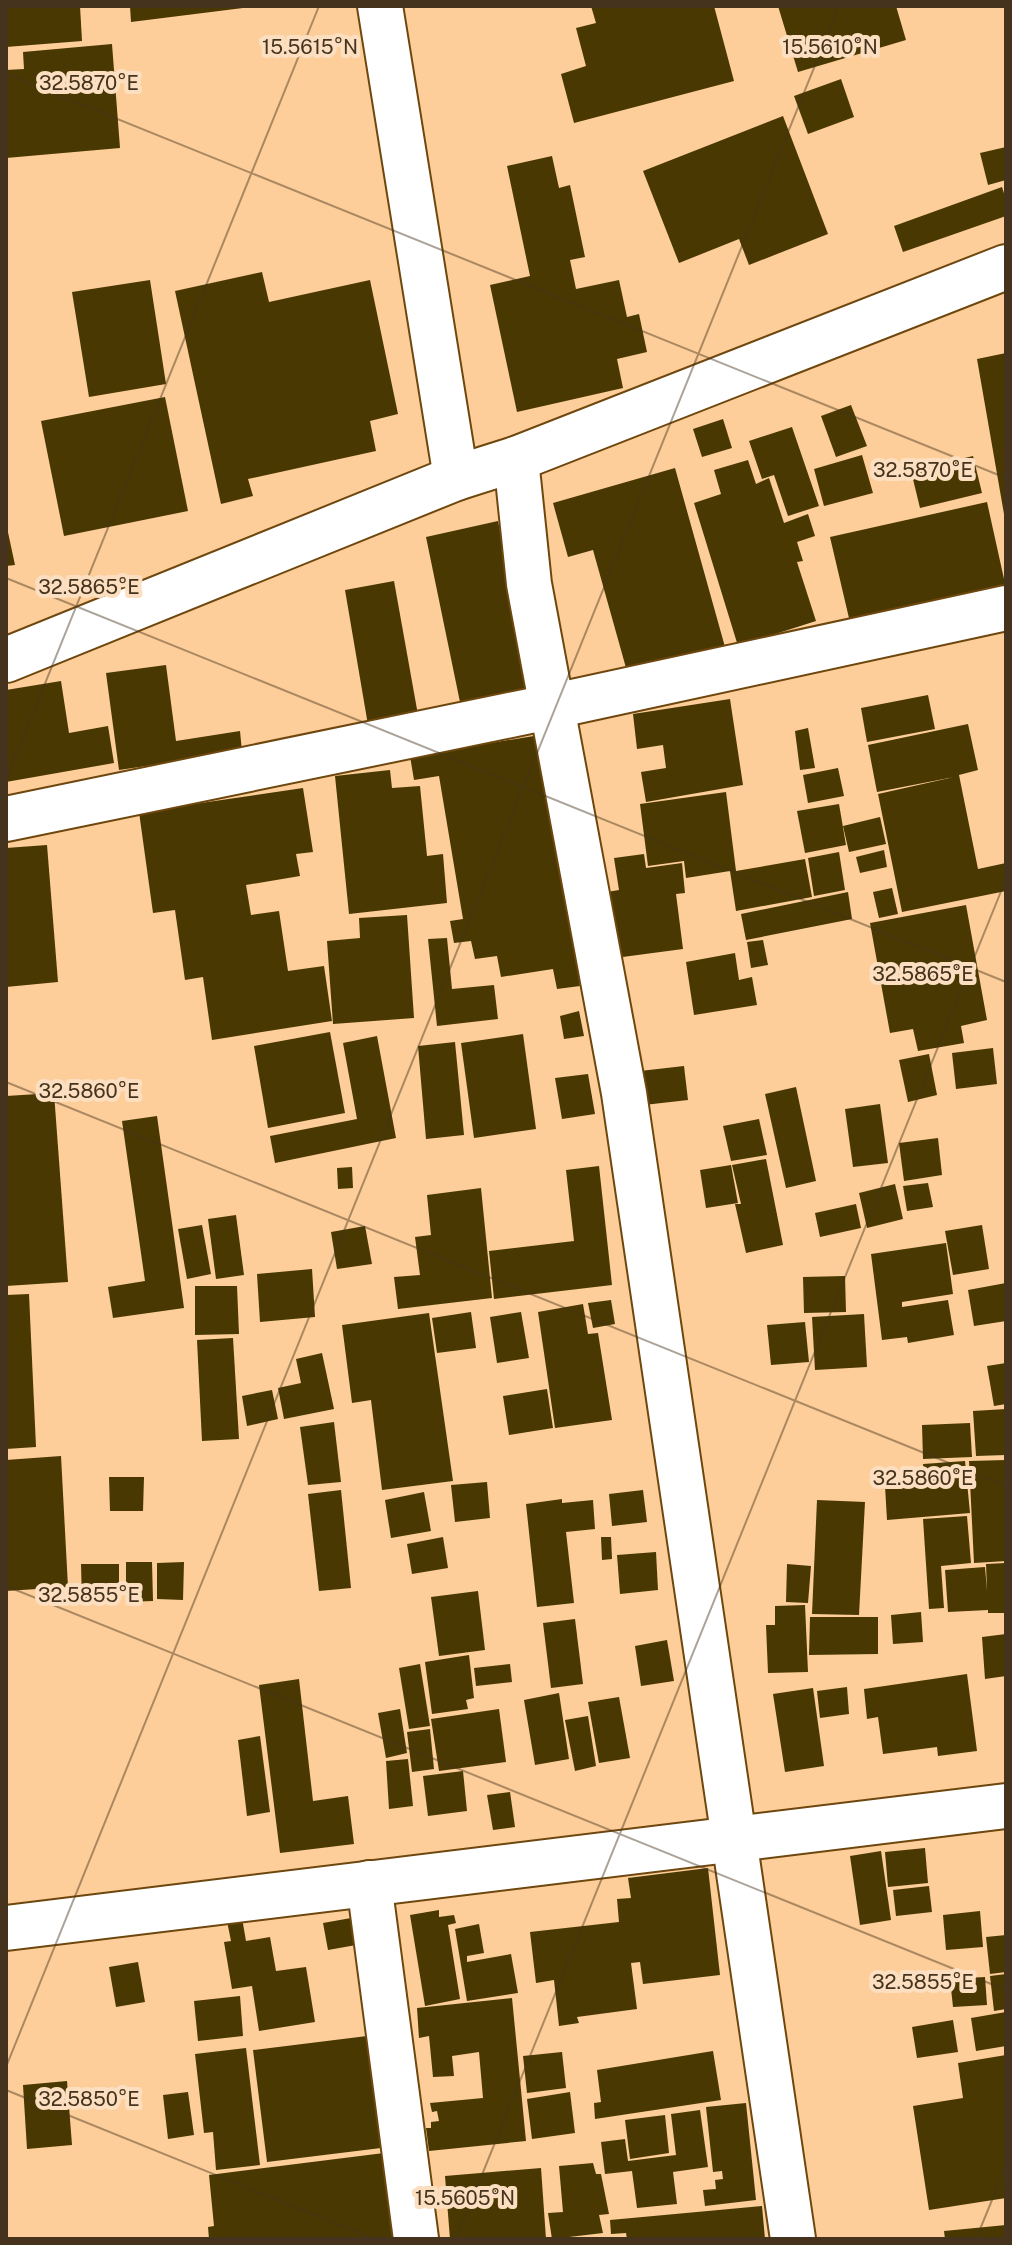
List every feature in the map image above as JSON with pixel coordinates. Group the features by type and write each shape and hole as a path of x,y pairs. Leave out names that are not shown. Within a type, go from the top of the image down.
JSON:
{"street":[{"path":"380,6 456,478"},
{"path":"6,660 456,478 516,459 1006,267"},
{"path":"516,459 529,584 624,1093 793,2239"},
{"path":"6,819 554,706 1006,608"},
{"path":"6,1928 1006,1806"},
{"path":"369,1883 416,2239"}],"building":[{"path":"6,6 80,6 82,41 6,47"},
{"path":"130,6 243,6 243,8 131,22"},
{"path":"591,6 714,6 734,81 574,123 561,74 586,66 576,28 596,23"},
{"path":"778,6 896,6 906,40 798,72"},
{"path":"112,44 120,148 6,158 6,70 24,69 23,52"},
{"path":"841,79 854,117 808,134 794,96"},
{"path":"783,116 828,234 749,265 739,239 679,263 643,171"},
{"path":"1006,147 1006,180 988,185 980,153"},
{"path":"552,156 559,188 570,185 585,257 570,260 576,289 619,280 627,317 639,314 647,352 617,359 623,388 517,412 490,285 530,276 507,166"},
{"path":"1002,187 1006,216 903,252 894,226"},
{"path":"262,272 269,302 370,280 398,414 370,421 376,451 248,479 253,496 221,504 175,291"},
{"path":"150,280 166,384 89,397 72,292"},
{"path":"1006,353 1006,514 1004,514 977,359"},
{"path":"165,397 188,511 64,536 41,421"},
{"path":"851,405 867,446 836,457 821,416"},
{"path":"723,419 732,448 702,457 693,429"},
{"path":"792,427 819,506 788,516 774,475 762,479 749,441"},
{"path":"862,455 873,493 824,506 814,469"},
{"path":"973,456 982,493 920,508 911,471"},
{"path":"748,460 756,484 769,478 784,523 808,514 815,536 797,542 803,561 797,562 816,621 738,646 694,503 721,494 714,470"},
{"path":"675,468 725,647 628,675 593,550 568,557 553,503"},
{"path":"987,502 1006,588 852,631 830,537"},
{"path":"498,521 533,691 461,707 426,537"},
{"path":"6,523 15,565 6,566"},
{"path":"394,581 418,715 368,725 345,590"},
{"path":"166,665 176,741 240,731 242,752 119,770 106,673"},
{"path":"61,681 69,733 108,726 114,763 6,782 6,690"},
{"path":"928,695 935,729 867,742 861,708"},
{"path":"730,699 743,785 646,802 641,772 666,768 663,745 637,749 633,714"},
{"path":"968,724 978,770 959,775 978,869 1006,863 1006,891 902,912 878,794 954,777 877,792 868,745"},
{"path":"808,728 815,768 800,770 795,731"},
{"path":"540,735 580,986 557,989 553,969 501,977 497,956 475,959 471,941 454,943 450,921 463,919 439,776 414,780 410,756"},
{"path":"838,768 844,796 808,803 803,775"},
{"path":"390,770 392,788 420,786 427,856 443,854 447,903 349,914 335,776"},
{"path":"303,788 313,852 296,854 300,876 246,885 251,915 279,911 288,971 324,966 332,1021 212,1040 203,977 185,980 175,910 153,913 139,812"},
{"path":"726,792 736,871 805,859 812,897 736,911 730,871 686,878 684,861 648,866 640,804"},
{"path":"839,804 846,845 805,853 797,811"},
{"path":"880,817 886,844 849,852 843,826"},
{"path":"47,845 58,982 6,987 6,848"},
{"path":"884,850 887,867 860,873 856,857"},
{"path":"839,852 845,890 814,896 808,858"},
{"path":"644,854 646,868 682,863 685,893 676,894 683,949 615,958 607,892 619,890 614,858"},
{"path":"892,888 898,914 879,918 873,892"},
{"path":"848,892 852,919 746,940 741,914"},
{"path":"966,905 987,1020 961,1026 964,1043 918,1051 913,1029 890,1033 870,923"},
{"path":"407,915 414,1018 333,1024 327,941 360,938 359,918"},
{"path":"447,938 452,989 494,985 498,1019 437,1026 428,939"},
{"path":"763,940 768,965 751,968 747,942"},
{"path":"735,953 739,980 752,977 757,1005 694,1015 686,962"},
{"path":"579,1011 584,1036 564,1039 560,1016"},
{"path":"330,1032 345,1113 268,1128 254,1046"},
{"path":"523,1034 536,1129 474,1138 461,1043"},
{"path":"377,1036 396,1138 275,1163 270,1136 357,1119 343,1043"},
{"path":"455,1042 464,1135 426,1139 418,1046"},
{"path":"993,1048 997,1084 956,1089 952,1053"},
{"path":"929,1054 937,1095 908,1102 899,1060"},
{"path":"684,1066 688,1100 644,1105 640,1071"},
{"path":"588,1074 595,1114 562,1119 555,1078"},
{"path":"796,1087 816,1181 786,1188 765,1094"},
{"path":"54,1093 68,1282 6,1286 6,1096"},
{"path":"880,1104 888,1163 853,1167 845,1109"},
{"path":"157,1116 184,1308 113,1318 108,1287 145,1281 122,1121"},
{"path":"759,1119 767,1155 731,1161 723,1126"},
{"path":"938,1138 942,1175 904,1181 899,1143"},
{"path":"766,1159 783,1245 746,1253 735,1204 741,1204 732,1165"},
{"path":"731,1165 738,1203 706,1208 700,1170"},
{"path":"599,1166 612,1285 494,1299 489,1251 574,1241 566,1170"},
{"path":"352,1167 353,1188 338,1189 337,1168"},
{"path":"928,1183 933,1207 907,1211 903,1186"},
{"path":"895,1184 903,1219 867,1228 859,1193"},
{"path":"481,1188 492,1298 398,1309 394,1277 420,1275 415,1237 431,1235 427,1195"},
{"path":"856,1204 861,1228 820,1237 815,1213"},
{"path":"236,1215 244,1275 216,1279 208,1219"},
{"path":"202,1225 211,1274 187,1279 178,1229"},
{"path":"982,1225 989,1269 953,1275 945,1231"},
{"path":"365,1226 372,1264 337,1269 331,1232"},
{"path":"946,1243 953,1294 902,1302 902,1307 948,1300 954,1335 908,1343 907,1337 882,1340 871,1254"},
{"path":"312,1269 315,1317 260,1322 257,1274"},
{"path":"845,1276 846,1312 804,1313 803,1277"},
{"path":"1006,1283 1006,1321 974,1326 968,1290"},
{"path":"195,1286 237,1286 239,1334 195,1335"},
{"path":"29,1294 36,1447 6,1449 6,1295"},
{"path":"611,1300 615,1324 593,1328 588,1303"},
{"path":"583,1304 588,1334 598,1333 612,1420 555,1428 538,1312"},
{"path":"471,1312 476,1348 437,1353 432,1318"},
{"path":"521,1312 529,1358 497,1363 490,1317"},
{"path":"429,1313 453,1481 382,1490 371,1400 352,1403 342,1325"},
{"path":"864,1314 867,1367 815,1370 812,1317"},
{"path":"805,1322 809,1362 771,1365 767,1325"},
{"path":"233,1338 239,1439 202,1441 197,1340"},
{"path":"322,1353 334,1409 284,1419 278,1388 301,1383 296,1359"},
{"path":"1006,1363 1006,1404 994,1406 987,1366"},
{"path":"547,1389 553,1428 509,1435 503,1396"},
{"path":"272,1390 278,1419 247,1426 242,1396"},
{"path":"1006,1409 1006,1455 976,1456 973,1411"},
{"path":"334,1422 341,1482 308,1485 300,1427"},
{"path":"970,1423 972,1457 923,1459 922,1425"},
{"path":"61,1456 68,1587 6,1591 6,1460"},
{"path":"1006,1460 1006,1561 974,1563 969,1461"},
{"path":"965,1461 970,1513 887,1520 885,1486 925,1482 923,1464"},
{"path":"109,1477 144,1477 143,1511 110,1511"},
{"path":"487,1482 490,1518 455,1522 451,1485"},
{"path":"341,1490 351,1588 319,1591 308,1494"},
{"path":"643,1490 647,1522 612,1526 609,1494"},
{"path":"424,1492 431,1531 391,1538 385,1500"},
{"path":"562,1499 562,1503 593,1500 595,1529 566,1532 574,1603 537,1607 526,1504"},
{"path":"817,1500 865,1502 859,1615 812,1614"},
{"path":"967,1516 971,1563 941,1566 944,1608 929,1609 923,1519"},
{"path":"443,1537 448,1568 412,1574 407,1544"},
{"path":"601,1537 611,1537 612,1559 602,1560"},
{"path":"656,1552 658,1590 620,1594 617,1555"},
{"path":"126,1562 152,1562 153,1601 126,1602"},
{"path":"184,1562 183,1600 157,1599 157,1563"},
{"path":"1006,1563 1006,1613 988,1613 988,1610 948,1612 945,1570 985,1567 987,1591 986,1564"},
{"path":"81,1564 119,1564 119,1602 82,1602"},
{"path":"787,1564 811,1566 808,1603 786,1602"},
{"path":"478,1591 485,1650 439,1656 431,1597"},
{"path":"805,1605 808,1672 768,1673 766,1625 775,1625 775,1606"},
{"path":"921,1612 923,1642 893,1644 891,1615"},
{"path":"810,1617 878,1617 878,1654 809,1655"},
{"path":"575,1619 583,1684 551,1688 543,1623"},
{"path":"1006,1634 1006,1676 985,1679 982,1637"},
{"path":"667,1640 674,1681 641,1686 635,1646"},
{"path":"469,1655 474,1698 466,1700 468,1709 432,1714 425,1662"},
{"path":"420,1664 430,1726 409,1729 399,1668"},
{"path":"510,1664 512,1682 476,1686 474,1668"},
{"path":"967,1674 977,1751 938,1756 937,1747 883,1754 878,1717 867,1719 864,1689"},
{"path":"299,1679 313,1801 348,1796 354,1844 280,1853 259,1685"},
{"path":"847,1687 849,1714 820,1718 817,1691"},
{"path":"813,1688 824,1766 785,1772 773,1694"},
{"path":"559,1693 569,1759 535,1765 524,1700"},
{"path":"619,1697 630,1758 599,1763 588,1702"},
{"path":"400,1709 407,1753 386,1758 378,1713"},
{"path":"499,1709 506,1762 439,1771 431,1719"},
{"path":"588,1716 596,1766 575,1771 565,1720"},
{"path":"430,1729 434,1769 412,1772 407,1732"},
{"path":"260,1736 270,1812 247,1816 238,1740"},
{"path":"408,1759 413,1806 389,1809 386,1761"},
{"path":"463,1771 467,1811 428,1816 423,1776"},
{"path":"510,1792 515,1827 493,1830 487,1795"},
{"path":"925,1848 928,1883 888,1887 885,1852"},
{"path":"881,1851 891,1920 860,1925 850,1856"},
{"path":"708,1868 720,1975 643,1984 640,1962 631,1963 637,2009 577,2017 579,2023 559,2026 554,1980 536,1983 530,1932 619,1922 617,1899 631,1898 628,1878"},
{"path":"929,1886 932,1912 896,1916 893,1890"},
{"path":"439,1910 439,1917 454,1915 456,1923 448,1925 460,1999 425,2006 410,1915"},
{"path":"980,1911 983,1947 946,1950 943,1915"},
{"path":"368,1915 373,1942 328,1950 323,1923"},
{"path":"242,1918 246,1941 270,1937 276,1971 306,1967 315,2022 259,2031 252,1986 232,1989 224,1942 231,1941 227,1921"},
{"path":"479,1924 484,1953 467,1956 467,1962 511,1954 518,1993 467,2001 455,1929"},
{"path":"1006,1935 1006,1972 990,1974 986,1937"},
{"path":"138,1962 145,2002 116,2007 109,1967"},
{"path":"1006,1974 1006,2009 994,2011 990,1976"},
{"path":"985,1977 987,2005 953,2007 950,1979"},
{"path":"240,1996 243,2036 198,2041 194,2001"},
{"path":"512,1998 526,2141 429,2151 426,2128 431,2128 431,2122 439,2121 437,2111 432,2112 430,2103 483,2098 479,2052 452,2056 454,2076 433,2077 429,2036 419,2038 417,2008"},
{"path":"1006,2012 1006,2046 976,2051 971,2018"},
{"path":"953,2020 958,2052 917,2058 912,2027"},
{"path":"367,2036 381,2148 267,2162 253,2050"},
{"path":"246,2048 260,2165 216,2170 213,2132 204,2133 195,2054"},
{"path":"713,2051 721,2100 595,2119 594,2103 601,2102 597,2070"},
{"path":"562,2052 566,2088 527,2093 523,2056"},
{"path":"1006,2055 1006,2198 929,2210 913,2106 963,2098 958,2063"},
{"path":"67,2081 72,2145 27,2149 23,2085"},
{"path":"188,2092 194,2135 168,2139 163,2095"},
{"path":"570,2092 575,2133 532,2139 527,2099"},
{"path":"746,2103 756,2200 705,2206 703,2190 716,2189 715,2180 723,2179 722,2171 713,2172 706,2107"},
{"path":"700,2110 708,2167 673,2172 677,2204 637,2208 632,2171 605,2174 601,2142 625,2139 628,2161 676,2155 671,2114"},
{"path":"665,2115 669,2153 630,2159 625,2120"},
{"path":"384,2153 394,2239 209,2239 208,2227 214,2226 209,2175"},
{"path":"593,2163 596,2174 601,2174 609,2214 599,2215 603,2233 552,2239 548,2213 563,2212 559,2166"},
{"path":"541,2168 546,2239 450,2239 445,2176"},
{"path":"762,2206 765,2239 627,2239 626,2233 611,2234 610,2220"},
{"path":"1006,2225 1006,2239 945,2239 944,2231"}]}
